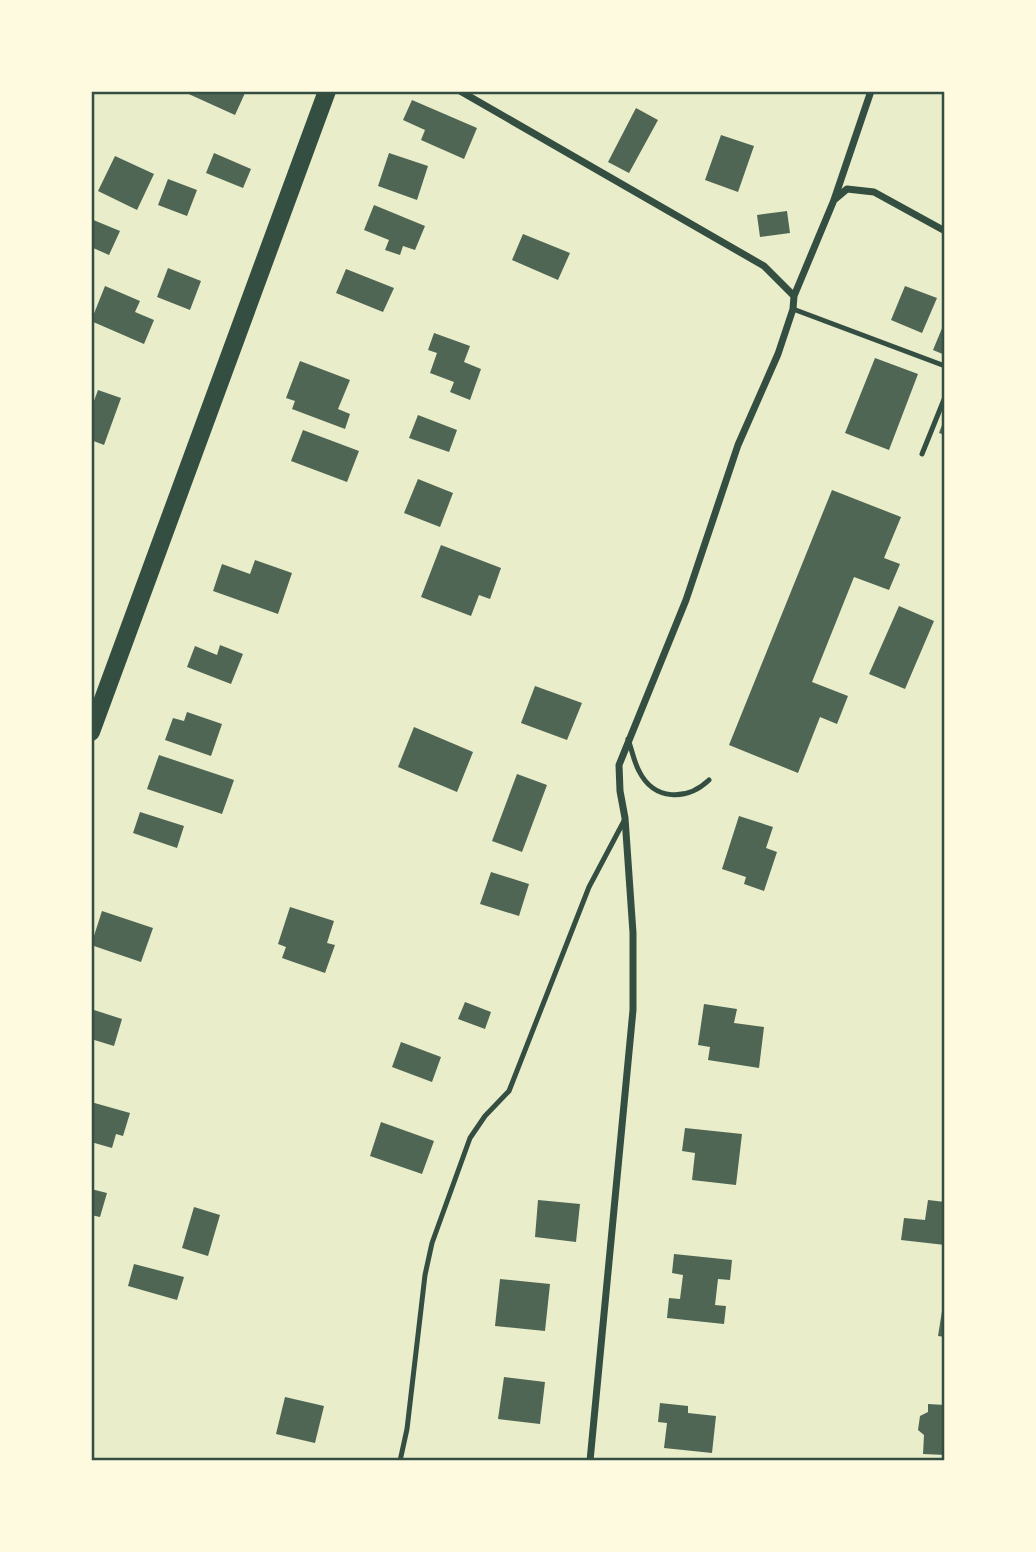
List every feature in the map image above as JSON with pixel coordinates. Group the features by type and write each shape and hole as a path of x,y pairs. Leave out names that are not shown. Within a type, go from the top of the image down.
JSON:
{"main road":[{"path":"91,732 327,91"}],"street":[{"path":"460,91 764,266 794,296"},
{"path":"590,1461 633,1010 633,933 619,765 672,636 708,538 738,444 778,354 793,309 794,296 834,200 871,91"},
{"path":"834,200 847,189 874,192 945,230"}],"lane":[{"path":"793,309 945,366"},
{"path":"922,454 945,397"},
{"path":"628,740 640,773 652,788 672,795 685,795 698,790 709,780"},
{"path":"400,1461 425,1275 432,1243 470,1138 485,1116 509,1091 589,887 625,818"}],"building":[{"path":"182,91 240,91 245,93 235,115"},
{"path":"412,100 477,128 464,159 421,140 425,130 403,120"},
{"path":"636,108 658,120 629,173 608,162"},
{"path":"721,135 754,146 738,192 705,180"},
{"path":"214,153 251,169 243,188 206,173"},
{"path":"389,153 428,166 417,200 378,186"},
{"path":"115,156 154,174 137,210 98,191"},
{"path":"168,179 197,190 187,216 158,205"},
{"path":"374,205 425,226 415,250 403,246 400,255 385,250 389,240 364,230"},
{"path":"787,211 790,233 760,237 757,215"},
{"path":"91,219 120,231 109,255 91,247"},
{"path":"523,234 570,253 558,280 512,260"},
{"path":"168,268 201,281 190,310 157,297"},
{"path":"346,269 394,288 383,312 336,293"},
{"path":"105,286 140,301 135,312 154,320 144,344 91,321"},
{"path":"905,286 937,298 922,333 891,320"},
{"path":"945,321 945,355 933,350"},
{"path":"434,333 470,346 464,362 481,369 470,400 450,392 454,382 430,373 437,353 428,350"},
{"path":"875,358 918,374 889,450 845,433"},
{"path":"300,361 350,380 338,409 350,414 345,429 292,409 295,401 286,398"},
{"path":"98,390 121,398 104,445 91,440 91,409"},
{"path":"418,415 457,430 449,452 409,438"},
{"path":"945,417 945,435 939,433"},
{"path":"303,430 359,451 347,482 291,461"},
{"path":"418,479 453,493 440,527 404,513"},
{"path":"832,490 901,517 884,558 900,564 889,590 854,577 812,682 848,696 837,724 820,717 798,773 729,745"},
{"path":"441,545 501,568 490,599 479,595 471,616 421,597"},
{"path":"255,560 292,573 278,614 213,591 222,564 250,574"},
{"path":"899,606 934,621 905,689 869,674"},
{"path":"220,645 243,654 231,684 187,667 195,646 217,655"},
{"path":"535,686 582,703 567,740 521,723"},
{"path":"187,712 222,724 211,756 165,740 173,718 184,721"},
{"path":"414,727 473,752 457,792 398,767"},
{"path":"159,755 234,780 222,814 147,789"},
{"path":"517,774 547,785 522,852 492,841"},
{"path":"140,812 184,826 177,848 133,833"},
{"path":"739,816 773,827 766,848 777,852 764,891 744,884 746,877 722,869"},
{"path":"491,872 529,884 519,916 480,904"},
{"path":"290,907 334,921 327,943 335,945 325,973 282,958 286,947 278,944"},
{"path":"102,911 153,928 141,962 91,945"},
{"path":"465,1002 491,1012 485,1029 458,1019"},
{"path":"704,1004 737,1009 734,1023 764,1027 759,1068 708,1060 710,1047 698,1045"},
{"path":"91,1009 122,1019 114,1046 91,1039"},
{"path":"401,1042 441,1057 432,1082 392,1067"},
{"path":"91,1102 130,1113 123,1136 116,1134 112,1148 91,1142"},
{"path":"381,1122 434,1141 422,1174 370,1156"},
{"path":"685,1128 742,1134 736,1185 692,1180 695,1153 682,1151"},
{"path":"91,1189 107,1193 100,1217 91,1215"},
{"path":"538,1200 580,1204 576,1242 535,1237"},
{"path":"928,1200 945,1202 945,1245 901,1240 904,1218 925,1220"},
{"path":"194,1207 220,1215 208,1256 182,1248"},
{"path":"674,1254 732,1260 730,1280 718,1279 715,1305 726,1306 724,1324 667,1318 669,1298 680,1299 683,1275 672,1273"},
{"path":"134,1264 184,1277 177,1300 128,1286"},
{"path":"500,1279 550,1284 545,1331 495,1326"},
{"path":"942,1311 945,1311 945,1337 938,1336"},
{"path":"504,1377 545,1382 540,1424 498,1419"},
{"path":"285,1397 324,1406 315,1443 276,1434"},
{"path":"660,1403 688,1406 688,1413 716,1416 712,1453 664,1448 667,1423 658,1422"},
{"path":"928,1404 945,1405 945,1455 923,1454 924,1435 918,1430 920,1416 928,1412"}]}
